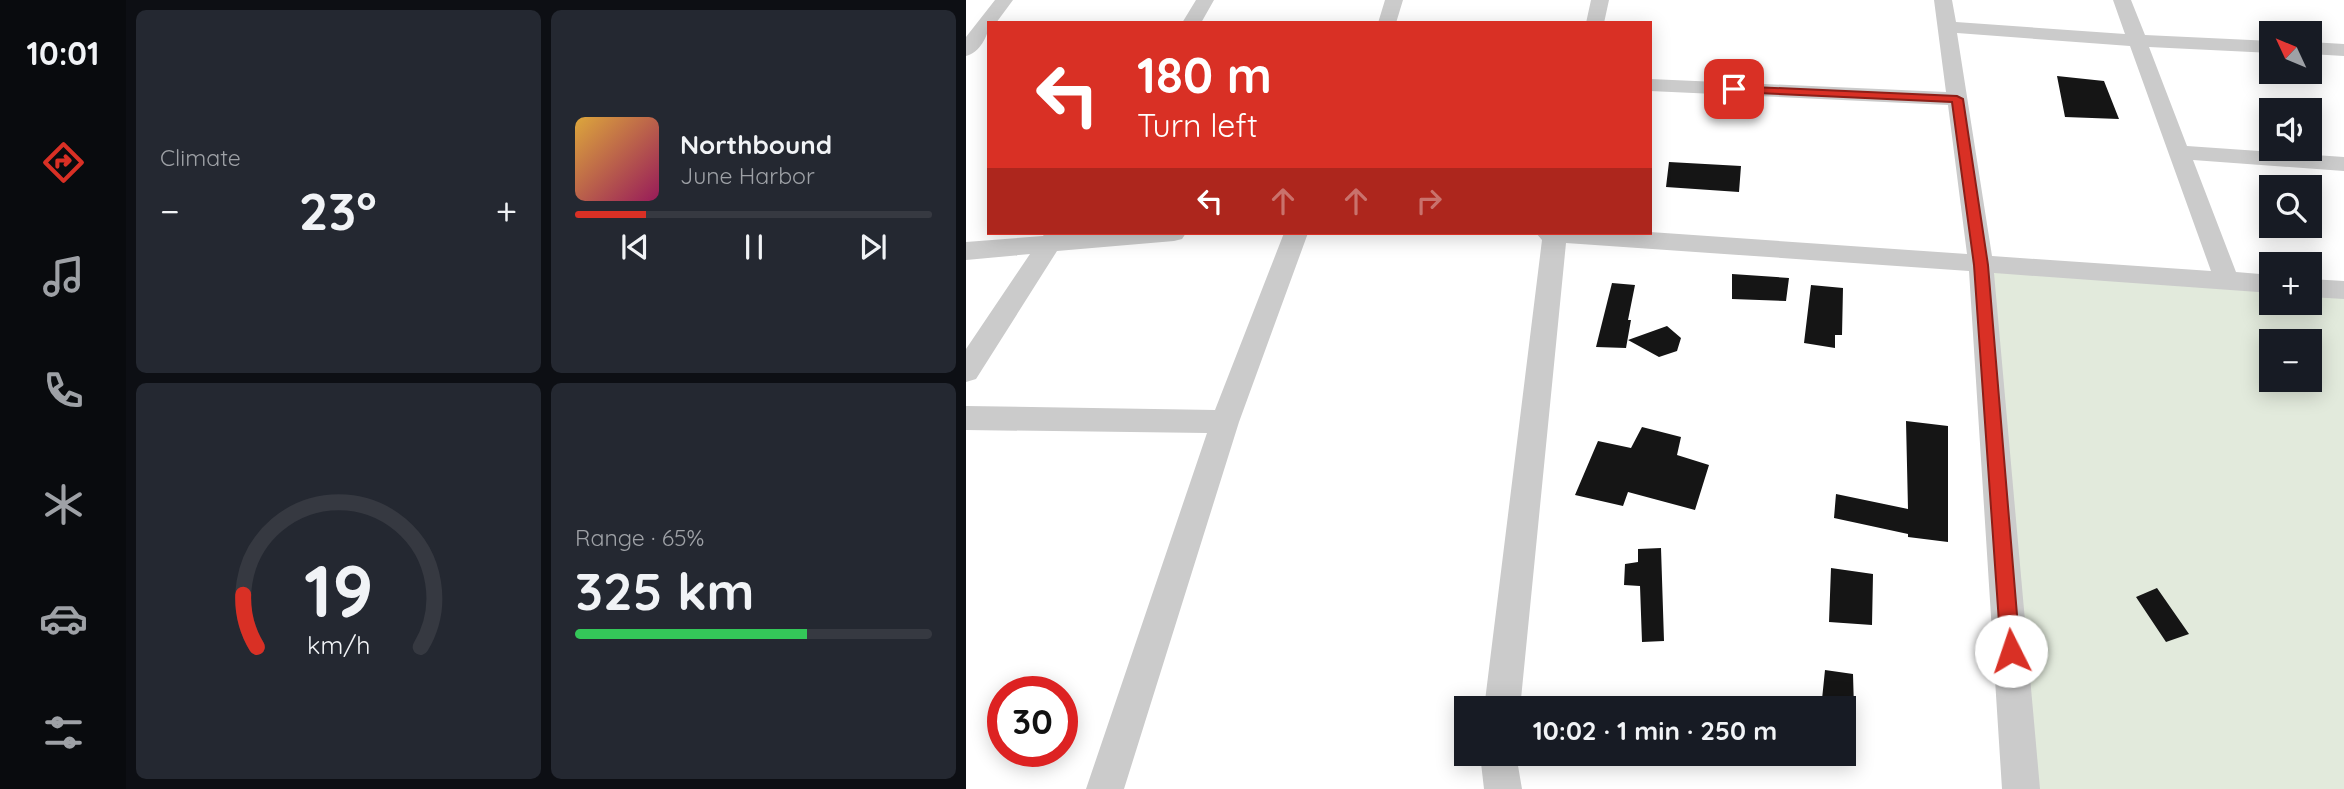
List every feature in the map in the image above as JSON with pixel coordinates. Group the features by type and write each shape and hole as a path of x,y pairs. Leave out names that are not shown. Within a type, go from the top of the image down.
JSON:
{"street":[{"path":"988,21 1004,0"},
{"path":"1192,21 1205,0"},
{"path":"1388,21 1394,0"},
{"path":"1595,21 1600,0"},
{"path":"2122,0 2227,281"},
{"path":"2021,789 1981,265 1946,13 2139,41 2259,46"},
{"path":"966,50 987,22"},
{"path":"2322,49 2344,50"},
{"path":"966,59 987,58"},
{"path":"1652,85 1957,99"},
{"path":"2181,152 2344,164"},
{"path":"966,251 1054,239 1134,235"},
{"path":"1105,789 1225,422 1295,235"},
{"path":"1503,696 1555,235"},
{"path":"1582,235 2259,283"},
{"path":"966,371 1054,239"},
{"path":"2322,289 2344,290"},
{"path":"966,418 1225,422"},
{"path":"1500,766 1503,789"}],"shaded area":[{"path":"1986,264 2259,283 2259,315 2322,315 2322,287 2344,288 2344,789 2027,789"}],"building":[{"path":"2057,76 2104,81 2119,119 2065,117"},
{"path":"1669,162 1741,166 1739,192 1666,187"},
{"path":"1732,274 1789,278 1786,301 1732,299"},
{"path":"1612,283 1635,285 1626,348 1596,347"},
{"path":"1811,285 1843,288 1842,335 1835,335 1835,348 1804,343"},
{"path":"1667,326 1681,338 1677,351 1659,357 1628,340"},
{"path":"1906,421 1948,426 1948,542 1908,537 1908,534 1834,518 1836,494 1908,509"},
{"path":"1642,427 1681,437 1677,455 1709,465 1695,510 1628,492 1623,506 1575,495 1598,441 1631,448"},
{"path":"1661,548 1664,641 1642,642 1640,586 1624,585 1625,564 1638,562 1638,549"},
{"path":"1831,568 1873,574 1872,625 1829,622"},
{"path":"2157,588 2189,634 2166,642 2136,597"},
{"path":"1825,670 1853,674 1854,696 1822,696"}],"route":[{"path":"1734,89 1957,99 1981,265 2011,651"}]}
